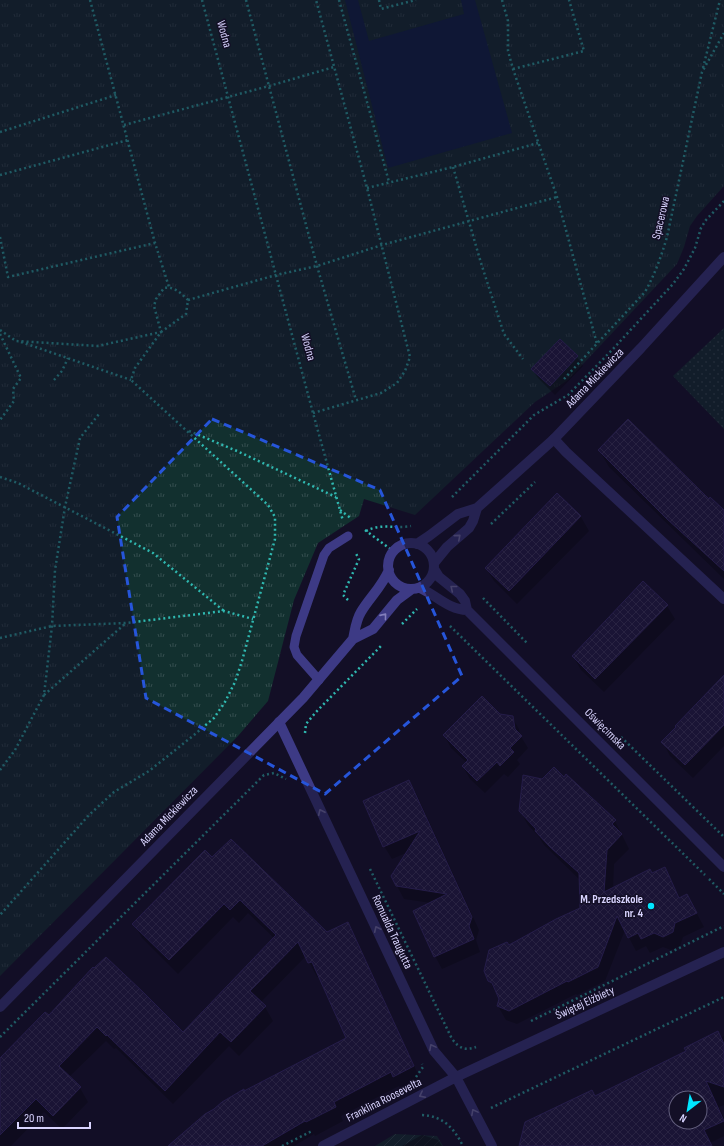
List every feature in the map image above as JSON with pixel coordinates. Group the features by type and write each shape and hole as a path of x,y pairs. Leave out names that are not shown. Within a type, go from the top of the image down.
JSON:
{"street":[{"name":"Adama Mickiewicza","path":"417,544 436,532 458,514 477,508 554,439 641,348 724,257"},
{"path":"554,439 724,599"},
{"name":"Adama Mickiewicza","path":"434,566 447,547 469,528 477,508"},
{"path":"408,543 417,544 430,553 434,566 430,579 416,589 405,588 398,585 392,579 389,570 389,560 393,551 401,545 408,543"},
{"name":"Oświęcimska","path":"434,566 439,577 460,594 465,601 467,610 724,867"},
{"name":"Adama Mickiewicza","path":"353,639 356,622 360,613 380,587 389,570"},
{"name":"Adama Mickiewicza","path":"0,1007 303,698 353,639 373,629 397,600 416,589"},
{"name":"Oświęcimska","path":"416,589 441,599 450,606 459,610 467,610"},
{"name":"Romualda Traugutta","path":"279,722 434,1051 456,1077 492,1146"},
{"name":"Świętej Elżbiety","path":"456,1077 724,952"},
{"name":"Franklina Roosevelta","path":"323,1146 456,1077"}],"lane":[{"path":"319,680 297,655 294,647 296,636 324,556 329,548 348,536"}],"path":[{"path":"90,0 155,243 169,287"},
{"name":"Wodna","path":"202,0 313,413 348,536"},
{"path":"246,0 317,266 356,400"},
{"path":"313,413 382,393 397,383 405,371 410,357 367,188 316,0"},
{"path":"338,0 388,182"},
{"path":"379,0 381,9 416,0"},
{"path":"502,0 508,21 508,51 557,197 597,344"},
{"path":"514,69 584,51 569,0"},
{"path":"702,72 720,0"},
{"name":"Spacerowa","path":"564,379 645,292 653,278 667,237 702,72 724,33"},
{"path":"124,124 269,86 334,67"},
{"path":"0,132 116,95"},
{"path":"0,175 128,140"},
{"path":"367,188 453,167 538,143"},
{"path":"453,167 504,334 523,359"},
{"path":"188,300 276,275 317,266 382,245 557,197"},
{"path":"448,501 534,415 568,395 617,345 673,284 684,269 695,248 701,228 706,220 724,201"},
{"path":"0,237 8,277 155,243"},
{"path":"161,332 154,306 156,299 164,288 169,287 179,291 188,300"},
{"path":"131,380 135,368 161,332 186,314 188,300"},
{"path":"0,330 16,341 131,380 268,505 275,517 275,539 236,682 214,718 148,770 114,792 89,815 0,915"},
{"path":"16,341 98,346 161,332"},
{"path":"0,334 20,378 13,389 14,401 0,420"},
{"path":"54,380 62,371 68,358"},
{"path":"44,695 52,626 55,570 65,507 80,438 99,414"},
{"path":"187,430 244,454 336,497"},
{"path":"0,477 18,483 153,553 224,611"},
{"path":"490,526 537,480"},
{"path":"340,509 355,522"},
{"path":"366,531 380,526 396,527 414,525"},
{"path":"361,526 393,551"},
{"path":"481,596 530,646"},
{"path":"398,628 419,606"},
{"path":"0,638 52,626 126,623 224,611 253,619"},
{"path":"445,622 724,894"},
{"path":"0,770 15,750 44,695 126,623"},
{"path":"306,738 304,730 306,724 382,645"},
{"path":"619,735 724,837"},
{"path":"0,1037 264,775 274,773 285,778 290,784"},
{"path":"369,867 452,1039 458,1047 473,1048 479,1046"},
{"path":"527,1023 724,926"},
{"path":"492,1114 491,1108 724,997"},
{"path":"418,1076 423,1068 422,1059"},
{"path":"421,1115 428,1115 443,1120 457,1133 463,1146"}],"highlighted area":[{"path":"212,419 380,490 462,676 325,794 146,698 117,517"}],"green space":[{"path":"0,0 724,0 724,186 690,226 677,264 568,380 535,402 415,515 364,499 359,516 318,543 294,600 268,701 238,736 0,976"},
{"path":"724,328 724,429 673,376"},
{"path":"395,1134 437,1136 443,1146 375,1146"}],"water":[{"path":"345,0 358,0 369,41 464,14 461,0 475,0 512,133 388,168"}],"building":[{"path":"560,339 578,356 550,386 531,369"},
{"path":"628,419 709,499 710,497 724,510 724,571 667,519 598,450"},
{"path":"557,493 581,516 509,591 485,568"},
{"path":"643,581 668,605 595,679 572,656"},
{"path":"724,675 724,725 685,765 661,742"},
{"path":"482,696 500,714 513,716 515,729 522,736 510,748 514,752 500,766 497,762 477,781 462,766 468,760 443,735"},
{"path":"554,767 564,777 566,774 616,820 612,824 622,834 607,850 604,892 650,869 652,873 665,867 679,898 687,894 697,913 675,923 673,932 663,937 654,933 641,939 638,933 628,938 617,916 598,967 509,1011 497,1006 499,999 492,983 488,981 484,971 489,950 507,942 509,945 556,919 580,908 579,873 550,847 519,811 523,775 542,779"},
{"path":"409,780 472,917 469,926 474,939 434,957 413,911 447,894 396,886 391,876 420,831 383,847 363,801"},
{"path":"231,839 327,932 348,922 414,1066 393,1077 391,1072 334,1102 336,1107 306,1122 305,1121 262,1146 168,1146 205,1114 222,1102 244,1089 244,1091 346,1038 312,962 308,963 298,942 250,991 266,1006 231,1042 220,1032 165,1091 97,1027 59,1066 81,1087 53,1116 36,1099 0,1135 0,1058 45,1012 49,1015 93,967 94,968 106,957 183,1032 276,935 240,900 230,910 224,904 169,960 132,924 205,850 212,857"},
{"path":"718,1031 724,1044 724,1087 706,1081 724,1121 708,1128 708,1090 668,1090 668,1130 704,1130 712,1146 519,1146 525,1122 592,1090 595,1096 686,1051 684,1048"}],"place":[{"name":"M. Przedszkole nr. 4","path":"651,906"}]}
